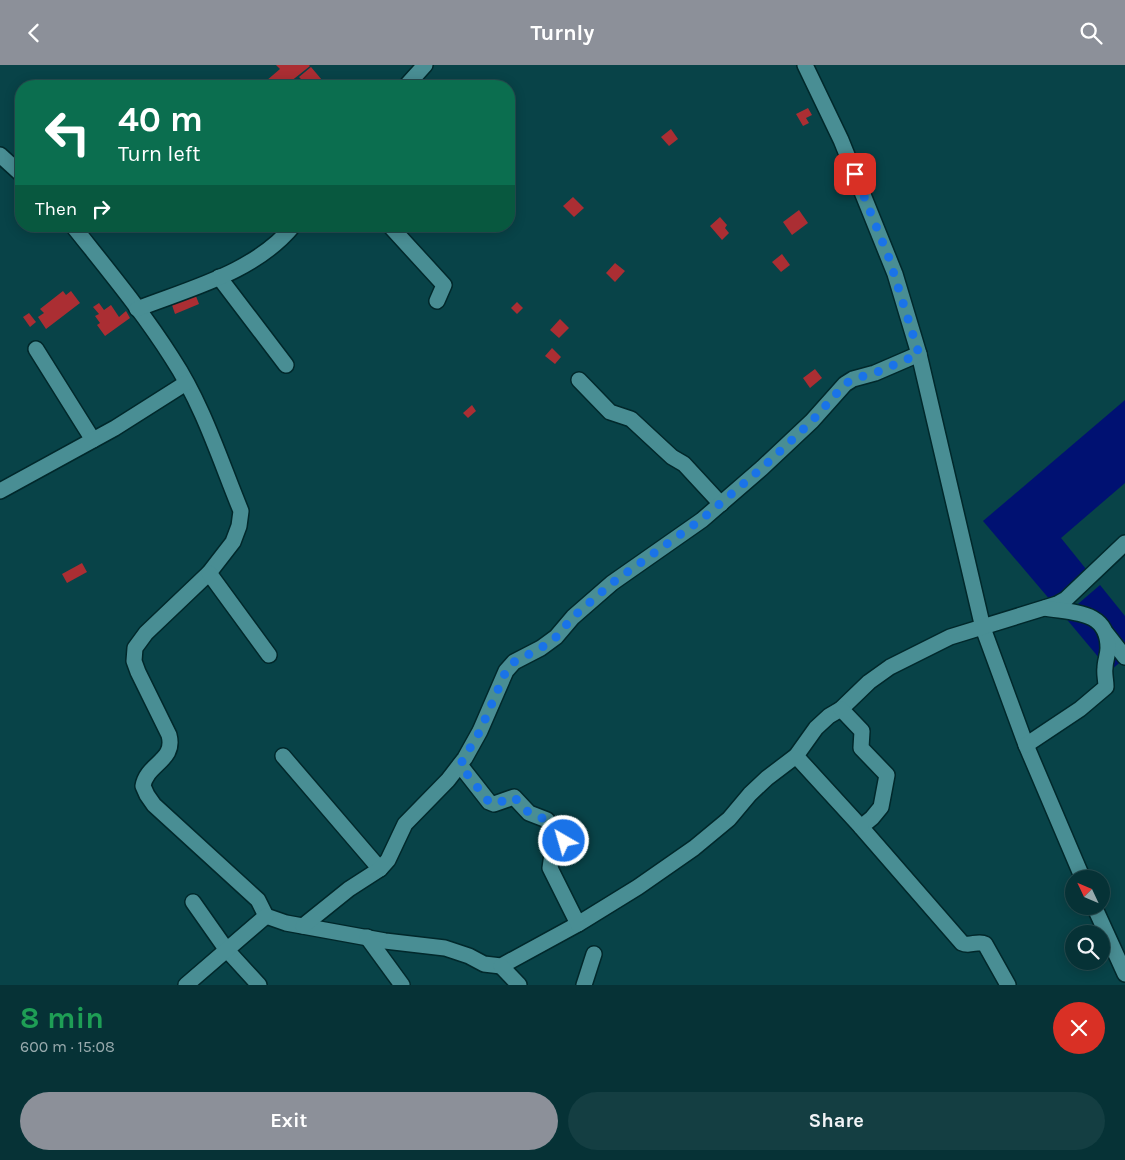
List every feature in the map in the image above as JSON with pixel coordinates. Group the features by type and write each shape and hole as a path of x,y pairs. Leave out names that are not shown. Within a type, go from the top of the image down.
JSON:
{"street":[{"path":"411,80 425,65"},
{"path":"805,65 841,140 884,242 919,354 983,628 1026,745 1079,870"},
{"path":"0,155 15,169"},
{"path":"78,232 172,358 204,417 241,511 240,526 233,542 209,573 146,633 135,648 134,661 138,673 172,744 170,751 148,773 143,786 154,805 258,900 266,916 286,923 444,948 469,956 484,965 501,966 578,924 694,848 729,819 750,794 767,778 796,756 816,728 829,716 841,709 869,682 890,667 950,637 983,628 1066,599 1125,543"},
{"path":"137,309 219,277 261,257 281,241 288,232"},
{"path":"395,232 444,285 437,301"},
{"path":"219,277 286,365"},
{"path":"36,349 93,440"},
{"path":"304,926 349,889 380,869 388,860 405,824 460,765 480,731 506,671 514,662 541,648 556,637 573,617 612,583 721,504 812,421 845,384 853,379 875,373 919,354"},
{"path":"579,380 610,412 631,419 672,457 684,464 721,504"},
{"path":"0,491 93,440 186,383"},
{"path":"209,573 269,655"},
{"path":"1044,608 1089,615 1101,624 1125,657"},
{"path":"1026,745 1055,727 1106,687 1104,669 1108,649 1106,633"},
{"path":"841,709 862,731 861,747 887,775 881,807 861,827"},
{"path":"283,756 380,869"},
{"path":"796,756 962,943 970,945 981,942 985,944 1008,985"},
{"path":"460,765 489,802 494,804 514,797 517,798 529,813 547,820 564,840 552,855 550,868 578,924"},
{"path":"193,902 226,949 259,985"},
{"path":"1098,915 1125,974"},
{"path":"186,985 266,916"},
{"path":"367,937 402,985"},
{"path":"584,985 594,954"},
{"path":"501,966 519,985"}],"shaded area":[{"path":"1125,400 1125,483 1061,538 1086,569 1051,601 983,521"},
{"path":"1100,585 1125,616 1125,658 1110,671 1064,616"}],"building":[{"path":"276,65 310,66 292,80 267,80 280,69"},
{"path":"311,67 322,80 302,80 299,77"},
{"path":"808,108 812,115 806,118 809,123 803,126 796,114"},
{"path":"671,129 678,139 669,146 661,137"},
{"path":"573,197 584,208 574,217 563,206"},
{"path":"799,210 808,223 792,235 783,222"},
{"path":"720,217 727,225 725,228 729,233 722,240 710,226"},
{"path":"782,254 790,265 781,272 772,262"},
{"path":"615,263 625,271 615,282 606,273"},
{"path":"63,291 66,295 71,291 80,303 46,329 38,317 44,313 40,309"},
{"path":"194,291 199,304 175,314 170,299"},
{"path":"517,302 523,308 517,314 511,308"},
{"path":"99,303 104,310 111,305 119,317 126,311 130,318 105,336 97,325 100,323 95,316 99,314 93,307"},
{"path":"29,313 36,322 30,327 23,317"},
{"path":"560,319 569,328 559,338 550,330"},
{"path":"552,348 561,357 555,364 545,356"},
{"path":"815,369 822,378 810,388 803,378"},
{"path":"472,405 476,411 468,418 463,413"},
{"path":"82,563 87,572 67,583 62,574"}],"route":[{"path":"564,841 547,820 529,813 517,798 514,797 491,804 460,765 480,731 506,671 514,662 541,648 556,637 573,617 612,583 702,519 736,492 812,421 845,384 853,379 875,373 919,354 884,242 855,174"}]}
